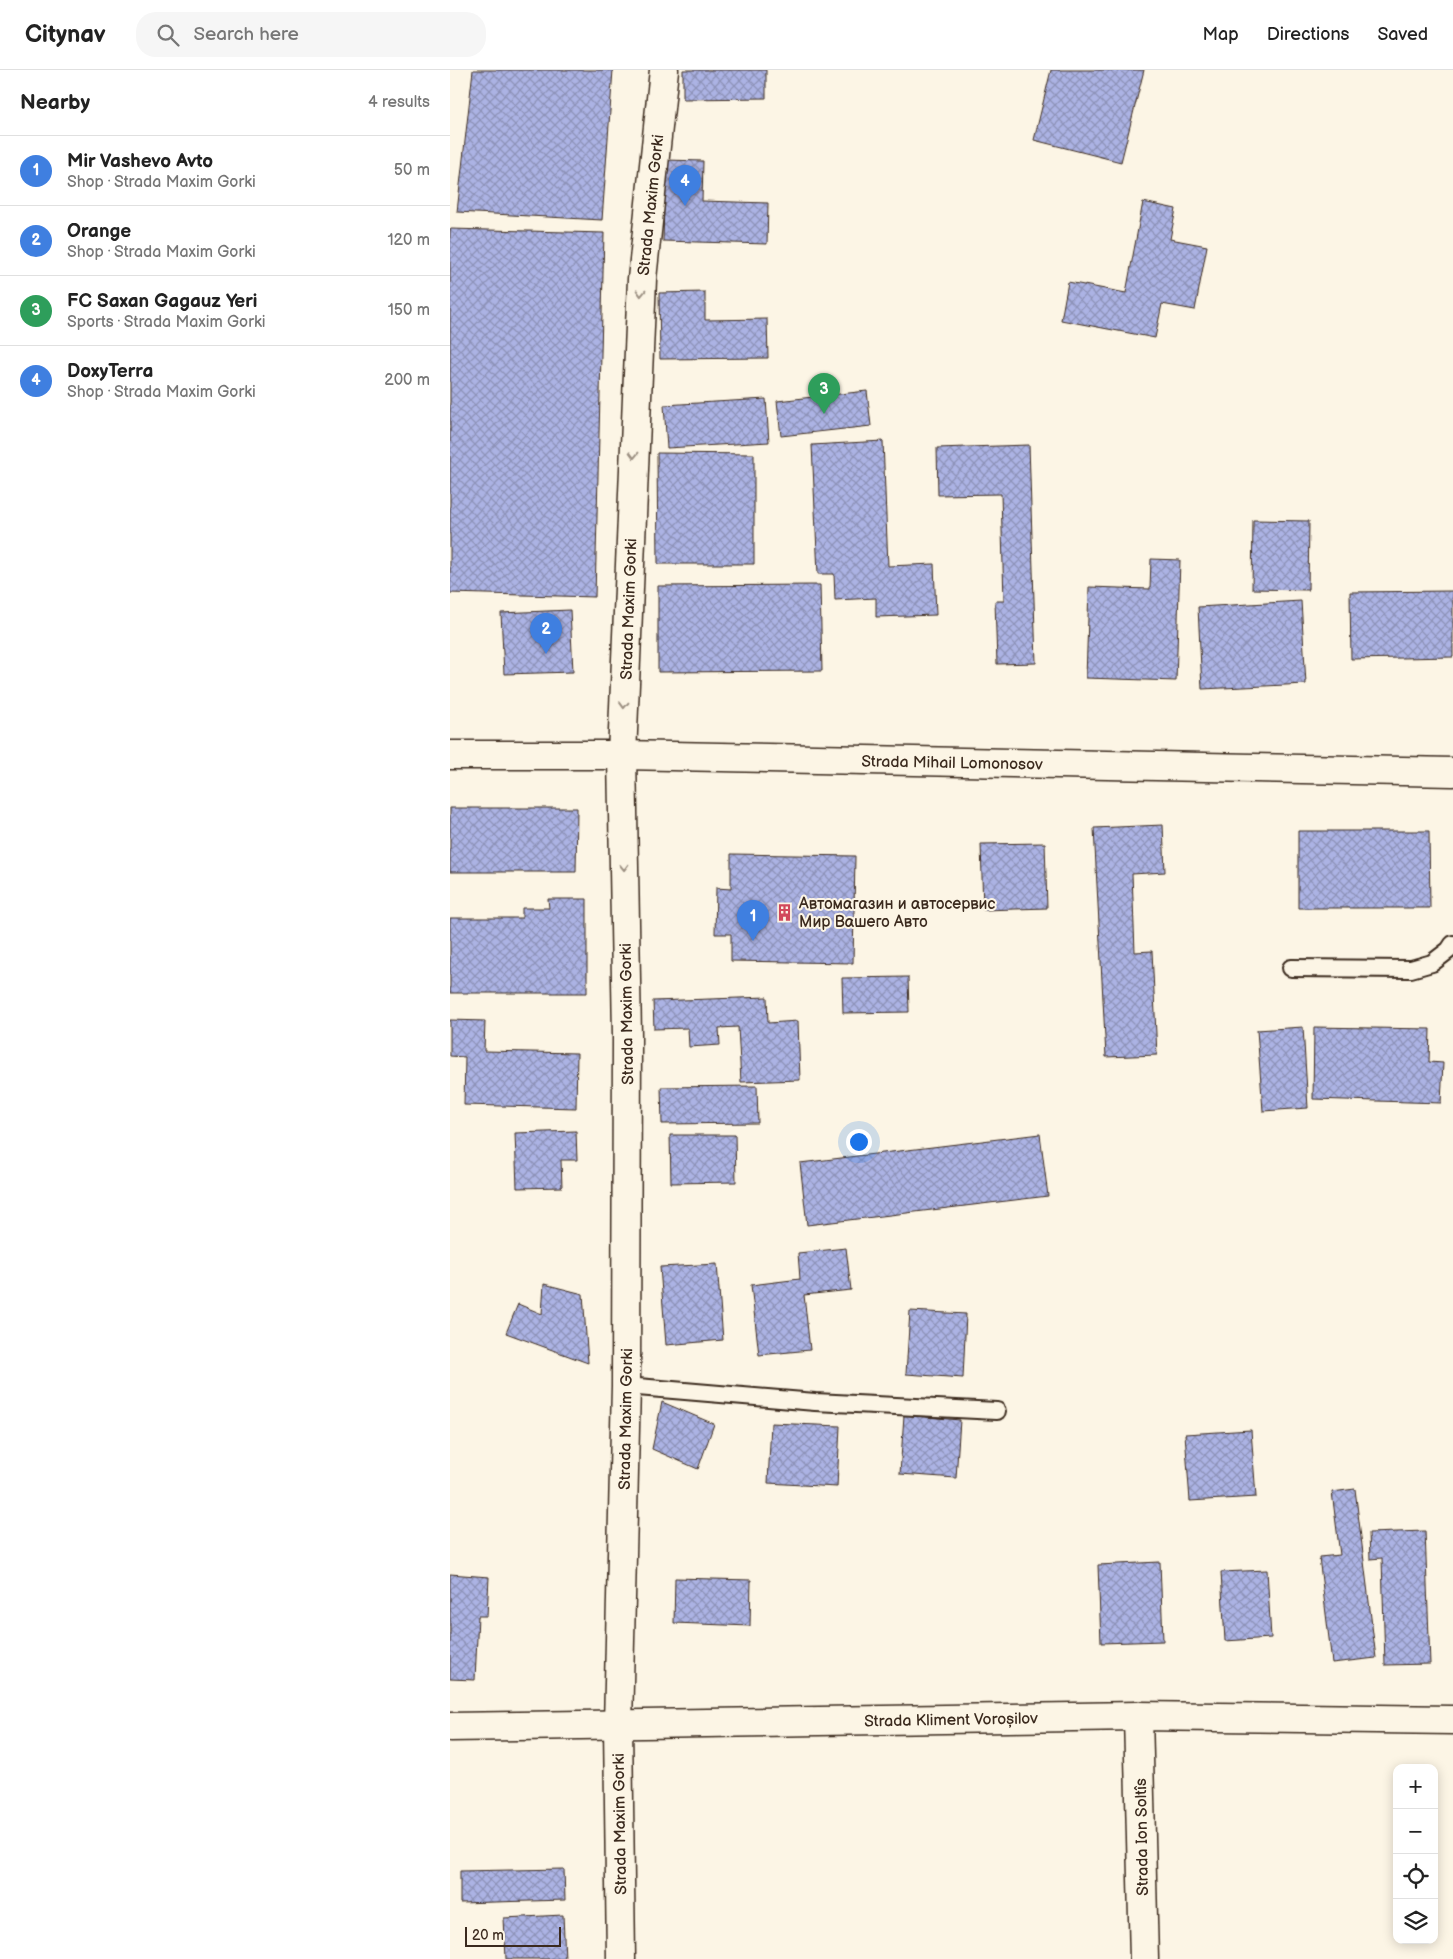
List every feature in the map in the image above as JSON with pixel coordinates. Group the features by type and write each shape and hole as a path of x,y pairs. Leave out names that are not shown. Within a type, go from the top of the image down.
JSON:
{"street":[{"name":"Strada Maxim Gorki","path":"621,1959 618,1725 626,1386 627,1036 622,755 642,279 664,70"},
{"name":"Strada Mihail Lomonosov","path":"450,755 622,755 1453,772"},
{"name":"Strada Kliment Voroșilov","path":"450,1727 1138,1716 1453,1720"},
{"name":"Strada Ion Soltîs","path":"1138,1716 1144,1959"}],"lane":[{"path":"1291,968 1411,969 1432,963 1449,950 1453,944"},
{"path":"626,1386 815,1402 997,1411"}],"building":[{"path":"473,70 613,70 602,220 457,212"},
{"path":"683,70 766,70 766,98 683,99"},
{"path":"1051,70 1144,70 1121,162 1034,140"},
{"path":"665,160 703,161 702,201 768,203 767,244 663,241"},
{"path":"1143,202 1176,209 1170,239 1207,246 1195,310 1162,304 1155,338 1061,320 1068,282 1126,293"},
{"path":"450,229 604,233 595,597 450,593"},
{"path":"705,292 705,320 767,319 768,358 660,359 659,293"},
{"path":"867,391 871,426 781,436 777,401"},
{"path":"766,399 769,442 667,448 664,405"},
{"path":"883,441 888,566 934,564 936,615 876,617 876,598 835,600 834,574 818,574 812,445"},
{"path":"1029,445 1036,663 997,664 995,601 1004,601 1001,494 938,495 937,448"},
{"path":"657,453 754,454 754,564 658,564"},
{"path":"1253,520 1309,521 1308,590 1252,589"},
{"path":"1151,559 1180,560 1176,681 1086,678 1089,587 1150,589"},
{"path":"820,585 822,671 658,672 658,586"},
{"path":"1453,591 1453,657 1351,659 1350,592"},
{"path":"1301,601 1306,684 1202,689 1198,607"},
{"path":"570,610 573,672 504,674 501,613"},
{"path":"450,808 577,808 576,872 450,872"},
{"path":"1163,825 1165,872 1132,874 1135,952 1152,951 1157,1055 1106,1057 1094,828"},
{"path":"1298,831 1429,831 1430,908 1298,908"},
{"path":"1045,843 1047,908 983,910 981,844"},
{"name":"Автомагазин и автосервис Мир Вашего Авто","path":"731,854 855,856 853,963 731,961 731,934 715,934 716,888 731,889"},
{"path":"548,899 587,899 587,993 450,993 450,918 522,918 522,908 549,908"},
{"path":"908,977 909,1012 843,1013 842,978"},
{"path":"767,997 768,1023 798,1021 800,1080 741,1082 738,1027 719,1028 720,1045 689,1047 688,1028 654,1029 653,1001"},
{"path":"450,1020 485,1021 484,1051 577,1053 576,1108 464,1105 465,1057 450,1056"},
{"path":"1303,1027 1308,1108 1263,1111 1257,1030"},
{"path":"1314,1027 1430,1029 1429,1062 1443,1063 1441,1103 1313,1099"},
{"path":"757,1086 758,1123 662,1124 661,1087"},
{"path":"576,1131 577,1160 561,1160 562,1187 517,1188 515,1133"},
{"path":"1040,1134 1048,1196 807,1225 800,1163"},
{"path":"670,1135 735,1135 736,1182 671,1183"},
{"path":"846,1248 851,1290 804,1295 810,1350 759,1355 751,1285 800,1279 798,1253"},
{"path":"717,1264 723,1340 666,1345 660,1267"},
{"path":"544,1284 583,1294 588,1363 506,1333 518,1304 542,1314"},
{"path":"910,1311 966,1314 963,1378 906,1374"},
{"path":"662,1402 714,1424 698,1469 652,1449"},
{"path":"904,1415 960,1420 956,1478 900,1474"},
{"path":"771,1423 840,1426 837,1487 768,1483"},
{"path":"1251,1430 1256,1497 1190,1501 1185,1434"},
{"path":"1355,1489 1376,1658 1332,1663 1319,1557 1340,1555 1332,1492"},
{"path":"1425,1531 1430,1664 1385,1665 1382,1558 1370,1559 1369,1533"},
{"path":"1160,1562 1163,1641 1101,1643 1098,1565"},
{"path":"1267,1570 1271,1638 1225,1641 1221,1572"},
{"path":"450,1574 489,1577 487,1616 478,1616 475,1680 450,1679"},
{"path":"675,1578 751,1580 750,1626 674,1623"},
{"path":"564,1869 565,1900 460,1903 460,1871"},
{"path":"563,1915 565,1959 506,1959 504,1918"}],"place":[{"name":"DoxyTerra","path":"685,206"},
{"name":"FC Saxan Gagauz Yeri","path":"824,414"},
{"name":"Orange","path":"546,654"},
{"name":"Автомагазин и автосервис Мир Вашего Авто","path":"785,912"},
{"name":"Mir Vashevo Avto","path":"753,941"}]}
